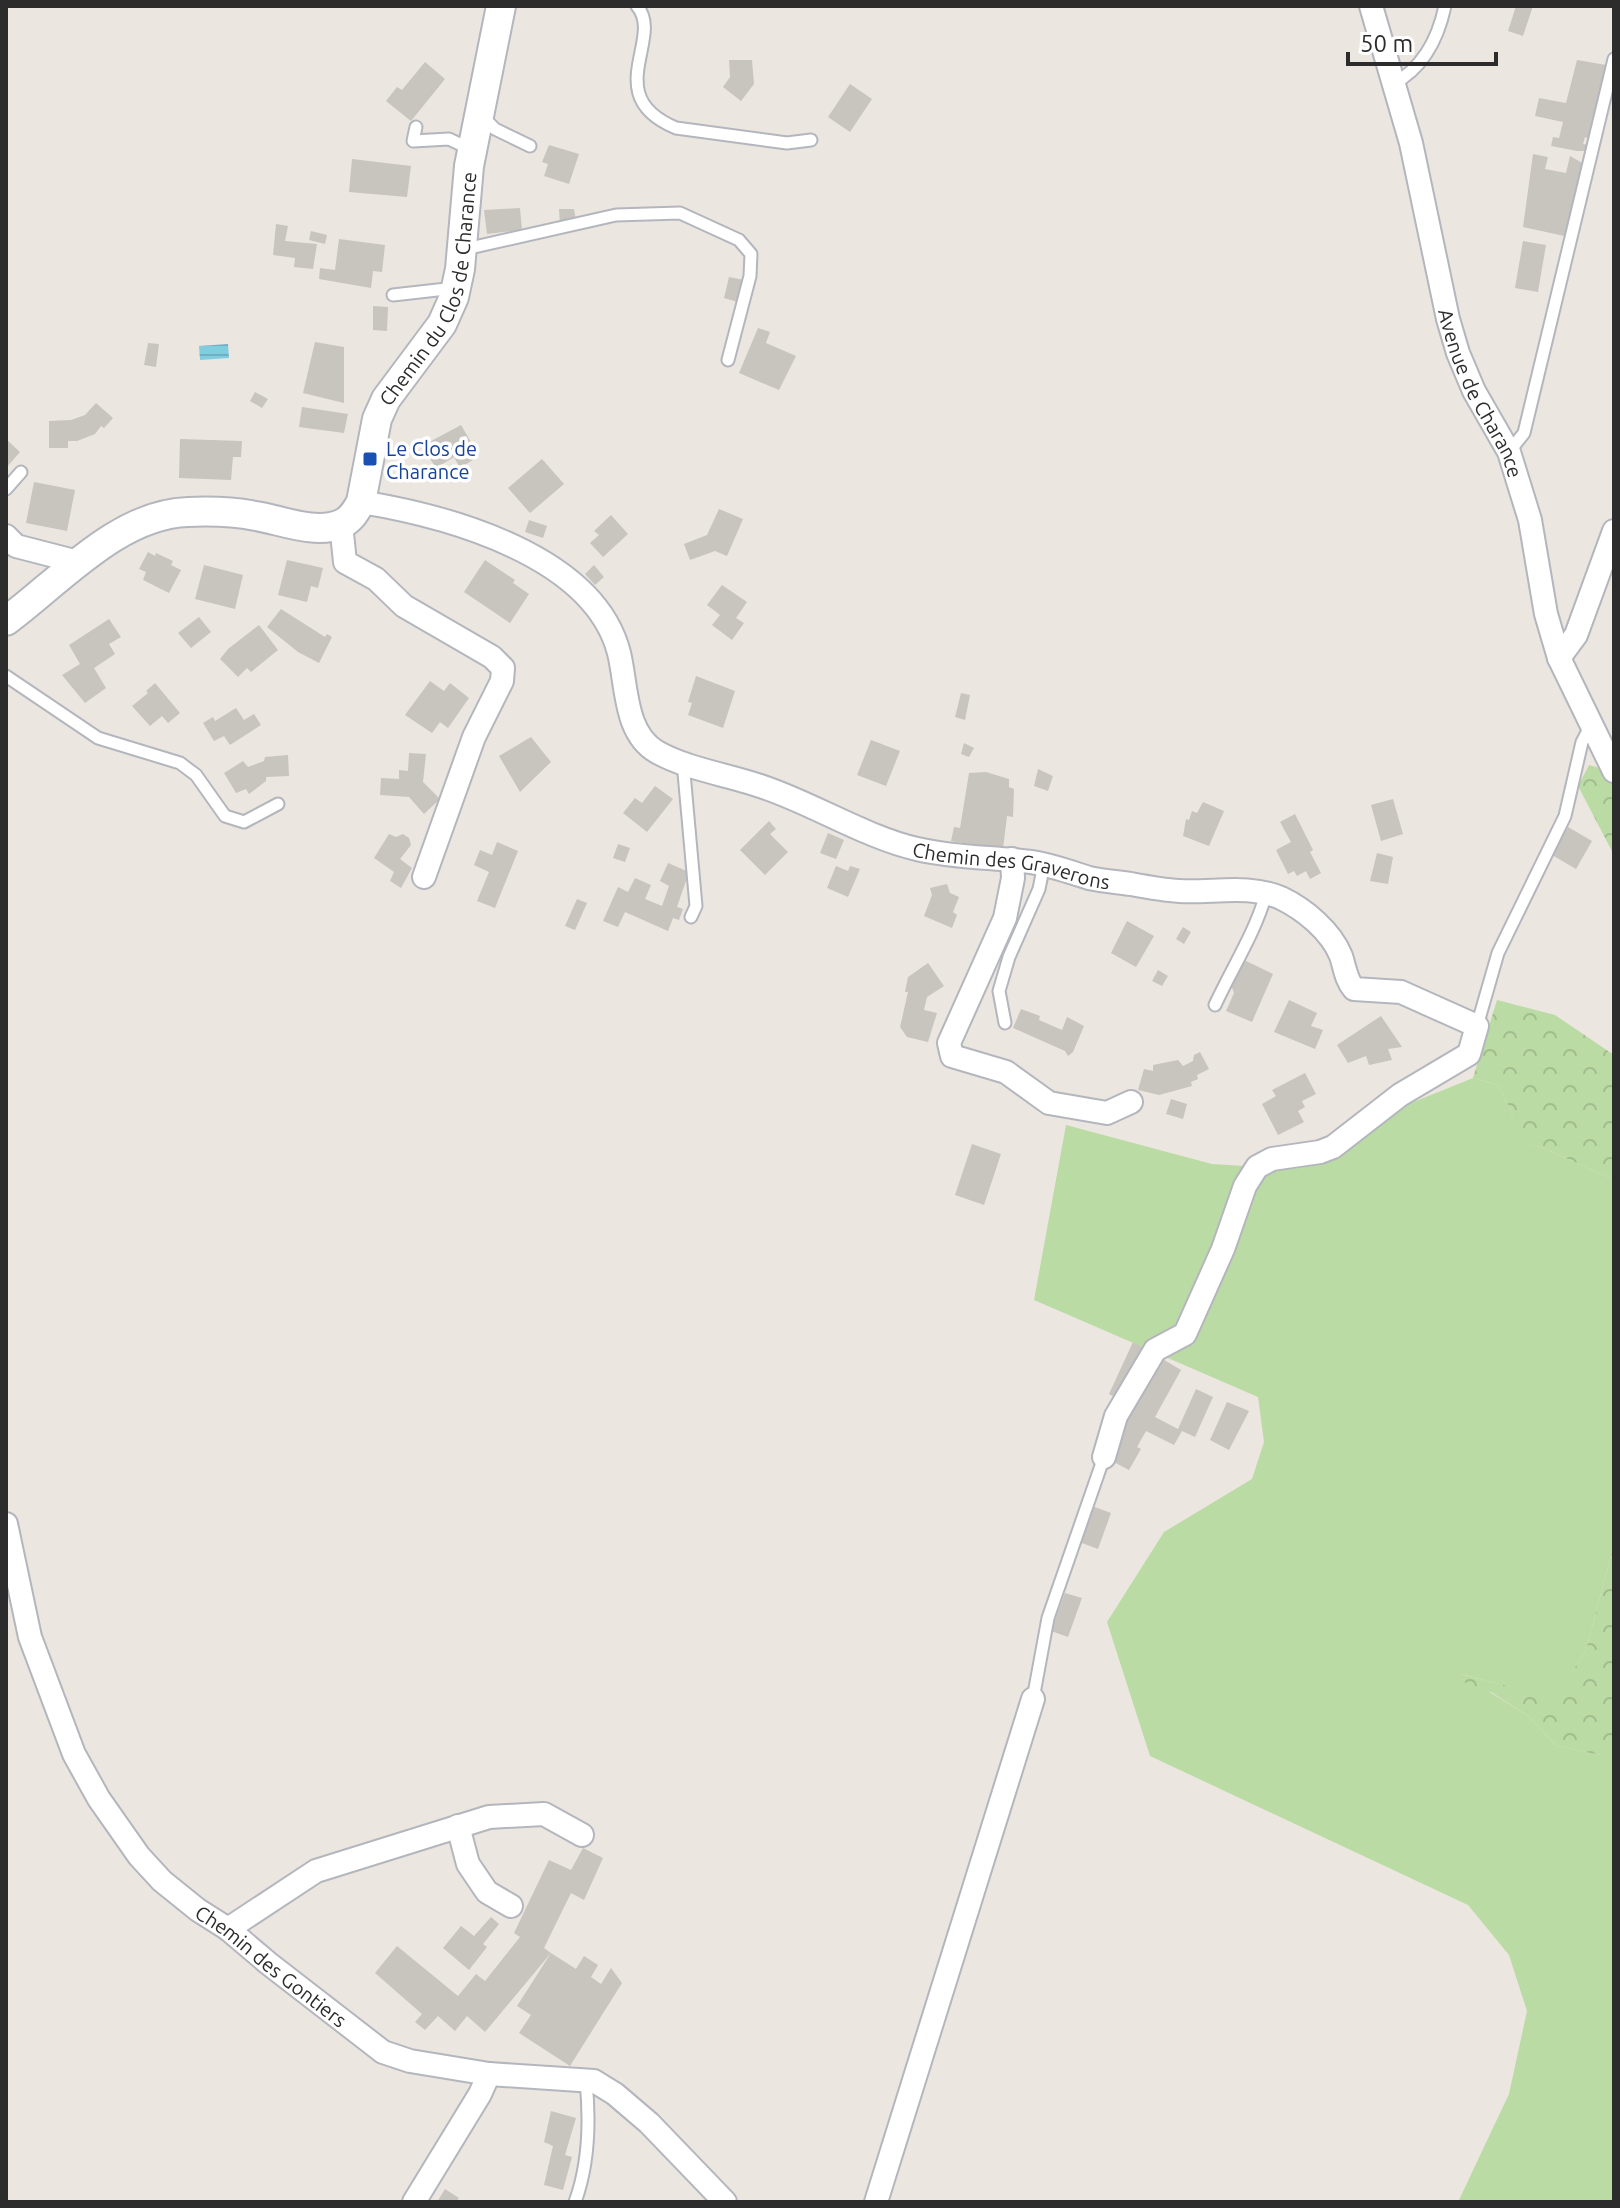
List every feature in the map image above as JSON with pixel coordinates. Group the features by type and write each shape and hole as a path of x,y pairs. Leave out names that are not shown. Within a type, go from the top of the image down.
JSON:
{"street":[{"name":"Chemin du Clos de Charance","path":"361,502 377,419 386,399 442,324 456,288 472,150 501,6"},
{"name":"Avenue de Charance","path":"1371,6 1411,143 1458,353 1474,391 1509,452 1530,520 1546,614 1559,658 1614,771"},
{"path":"6,621 78,562 115,537 169,514 253,515 296,525 326,527 341,524 355,514 361,502"},
{"name":"Chemin des Graverons","path":"361,502 443,519 494,536 550,567 585,596 600,613 618,652 625,696 635,727 655,751 767,788 917,849 1044,864 1092,878 1156,888 1232,889 1281,899 1324,930 1340,953 1349,983 1354,989 1401,992 1477,1026"},
{"path":"341,524 345,562 376,579 404,606 492,657 503,668 502,681 474,737 424,877"},
{"path":"1559,658 1576,635 1614,531"},
{"path":"6,536 16,546 78,562"},
{"path":"1012,859 1013,878 1005,918 949,1043 952,1056 1006,1072 1049,1103 1107,1113 1131,1102"},
{"path":"1104,1457 1116,1416 1155,1350 1185,1334 1223,1249 1245,1186 1257,1167 1272,1159 1333,1147 1400,1095 1469,1054 1477,1026"},
{"name":"Chemin des Gontiers","path":"6,1524 30,1637 74,1754 99,1799 139,1856 162,1881 228,1929 383,2052 410,2061 489,2074 594,2081 615,2094 649,2123 725,2202"},
{"path":"876,2202 1033,1699"},
{"path":"228,1929 316,1871 489,1817 544,1814 582,1835"},
{"path":"458,1826 468,1864 487,1892 511,1906"},
{"path":"414,2202 489,2074"}],"lane":[{"path":"637,6 642,11 644,25 637,86 649,111 661,122 676,128 787,143 811,140"},
{"path":"1393,84 1410,75 1423,61 1442,21 1445,6"},
{"path":"1509,452 1524,433 1614,59"},
{"path":"480,114 495,129 530,146"},
{"path":"416,127 413,141 449,139 472,150"},
{"path":"461,251 616,215 680,213 739,240 751,254 750,276 728,360"},
{"path":"393,295 456,288"},
{"path":"6,489 21,472"},
{"path":"6,676 98,738 180,763 196,775 225,816 244,822 278,804"},
{"path":"1477,1026 1498,953 1565,816 1582,742 1591,725"},
{"path":"683,762 696,906 691,917"},
{"path":"1005,1023 999,991 1009,957 1039,889 1044,864"},
{"path":"1215,1005 1258,920 1266,894"},
{"path":"1033,1699 1048,1618 1104,1457"},
{"path":"575,2202 584,2177 588,2107 586,2081"}],"green space":[{"path":"1589,765 1614,772 1614,855 1578,786"},
{"path":"1497,1000 1555,1015 1614,1055 1614,1180 1548,1150 1503,1134 1513,1115 1498,1085 1473,1078"},
{"path":"1473,1078 1498,1085 1513,1115 1504,1134 1614,1180 1614,1544 1586,1650 1556,1699 1461,1674 1528,1716 1557,1746 1606,1756 1614,1768 1614,2202 1458,2202 1509,2094 1527,2011 1509,1955 1468,1905 1150,1756 1107,1622 1164,1532 1252,1479 1264,1442 1258,1397 1034,1300 1066,1125 1212,1164 1293,1169 1329,1162 1411,1103"},
{"path":"1614,1544 1614,1768 1605,1756 1557,1746 1528,1716 1491,1692 1473,1695 1460,1674 1556,1698 1586,1650"}],"water":[{"path":"228,344 229,358 200,360 199,346"}],"building":[{"path":"1516,6 1533,6 1523,36 1508,31"},
{"path":"729,60 752,60 754,84 741,101 723,87 730,77"},
{"path":"1577,60 1606,65 1590,139 1585,137 1583,144 1588,145 1588,151 1551,146 1553,137 1559,138 1563,122 1535,116 1539,98 1566,103"},
{"path":"425,62 445,79 411,121 386,101 397,87 402,90"},
{"path":"850,84 872,99 850,132 828,117"},
{"path":"549,145 579,154 569,184 544,176 548,164 542,162"},
{"path":"1533,154 1548,157 1545,169 1566,173 1570,156 1584,164 1569,237 1523,227"},
{"path":"352,159 411,166 407,197 349,192"},
{"path":"520,208 522,230 487,234 484,210"},
{"path":"559,209 574,209 576,221 560,225"},
{"path":"276,224 288,226 285,241 317,244 313,269 294,267 295,258 273,255"},
{"path":"311,231 327,235 325,244 309,240"},
{"path":"339,239 385,245 382,272 373,271 371,288 319,279 320,268 335,270"},
{"path":"1523,241 1546,245 1538,292 1515,288"},
{"path":"729,277 744,280 738,302 724,298"},
{"path":"373,306 388,307 387,331 373,330"},
{"path":"758,328 770,332 766,343 796,356 779,390 739,373"},
{"path":"315,342 344,347 344,403 303,393"},
{"path":"148,343 159,344 156,367 144,365"},
{"path":"255,392 268,399 262,408 250,401"},
{"path":"96,403 113,418 104,428 101,426 95,434 77,441 68,441 68,448 49,448 49,421 71,420 85,415"},
{"path":"302,407 348,414 344,433 299,427"},
{"path":"461,425 479,456 460,468 454,457 436,468 422,446"},
{"path":"6,439 20,452 6,468"},
{"path":"180,439 242,441 241,457 233,457 231,480 179,478"},
{"path":"542,459 564,484 530,513 508,488"},
{"path":"34,482 75,490 67,531 26,523"},
{"path":"719,509 743,519 727,556 715,551 690,560 684,544 707,535"},
{"path":"611,515 628,534 603,557 590,543 599,535 594,531"},
{"path":"529,520 547,526 543,538 525,532"},
{"path":"148,552 173,561 171,565 181,570 169,593 143,580 146,572 139,569"},
{"path":"287,560 323,568 318,588 311,586 307,602 278,595"},
{"path":"485,560 515,580 513,583 529,594 510,623 464,592"},
{"path":"204,565 243,575 235,609 195,599"},
{"path":"594,565 604,577 595,585 585,574"},
{"path":"722,585 747,602 736,618 744,623 732,640 712,625 720,615 707,605"},
{"path":"281,609 325,637 327,634 332,637 319,663 298,652 267,627"},
{"path":"199,617 211,632 191,648 178,633"},
{"path":"109,619 121,637 109,644 115,654 94,668 106,688 85,703 62,675 80,664 69,645"},
{"path":"259,625 278,650 251,672 247,668 238,677 220,659"},
{"path":"696,676 735,691 723,728 688,715 692,703 688,702"},
{"path":"430,681 444,691 450,683 469,698 448,728 440,722 432,733 405,715"},
{"path":"155,683 180,713 168,723 162,716 150,726 132,706"},
{"path":"961,693 970,695 965,720 955,717"},
{"path":"236,708 244,720 254,714 261,725 230,745 224,736 214,741 203,723 213,717 215,721"},
{"path":"531,737 551,762 520,792 499,756"},
{"path":"871,740 900,751 886,786 857,775"},
{"path":"964,743 974,748 969,757 961,754"},
{"path":"409,753 426,754 423,782 440,799 424,814 409,797 380,795 381,778 399,779 399,770 408,771"},
{"path":"288,755 289,776 266,777 266,781 249,794 246,789 236,793 224,773 243,761 248,767 264,761 265,757"},
{"path":"1038,769 1053,776 1048,791 1034,786"},
{"path":"986,772 1009,779 1009,787 1014,789 1013,817 1007,816 1003,849 951,841 954,827 960,828 969,773"},
{"path":"655,786 673,799 647,832 623,813 635,798 642,803"},
{"path":"1393,799 1403,834 1381,841 1371,805"},
{"path":"1203,802 1224,811 1209,846 1183,836 1186,819 1189,820 1192,811 1197,813"},
{"path":"1295,814 1321,873 1310,879 1306,871 1297,876 1294,871 1288,874 1276,850 1291,842 1280,822"},
{"path":"769,821 776,829 770,834 788,852 765,875 740,850"},
{"path":"1568,827 1592,841 1576,869 1552,855"},
{"path":"828,833 844,840 836,859 820,853"},
{"path":"389,834 396,837 403,834 409,838 411,845 400,859 412,868 401,888 390,881 394,872 374,858"},
{"path":"497,842 518,851 495,908 477,901 489,872 474,865 480,850 492,855"},
{"path":"618,844 630,848 625,862 613,858"},
{"path":"1377,853 1393,857 1388,884 1370,881"},
{"path":"668,863 689,872 677,907 683,909 679,920 673,918 668,931 625,912 618,927 603,921 618,887 628,892 635,878 651,885 645,899 662,906 669,886 660,881"},
{"path":"836,866 848,871 850,866 860,869 848,897 827,888"},
{"path":"947,884 950,893 959,897 953,912 957,915 952,928 924,916 932,895 930,888"},
{"path":"577,899 587,903 575,930 565,926"},
{"path":"1127,921 1154,936 1136,967 1111,953"},
{"path":"1183,927 1191,932 1184,944 1176,939"},
{"path":"1242,959 1273,974 1252,1022 1226,1011 1234,993 1231,985"},
{"path":"928,963 944,986 927,997 924,1010 937,1013 928,1042 907,1037 900,1027 908,977"},
{"path":"1158,970 1168,976 1162,986 1152,981"},
{"path":"1289,1000 1317,1013 1311,1026 1323,1030 1315,1049 1274,1032"},
{"path":"1021,1009 1040,1016 1039,1020 1062,1030 1067,1017 1084,1026 1073,1052 1068,1056 1065,1051 1013,1028"},
{"path":"1381,1016 1402,1047 1388,1049 1392,1060 1369,1065 1366,1056 1348,1063 1337,1045"},
{"path":"1200,1052 1209,1069 1197,1075 1198,1079 1191,1082 1192,1086 1159,1095 1138,1090 1144,1069 1153,1071 1153,1065 1178,1060 1183,1066 1193,1061 1194,1055"},
{"path":"1305,1073 1316,1094 1302,1101 1305,1107 1298,1111 1304,1122 1278,1135 1262,1104 1276,1096 1272,1090"},
{"path":"1171,1099 1187,1104 1183,1119 1166,1114"},
{"path":"972,1144 1001,1154 984,1205 955,1195"},
{"path":"1133,1342 1144,1348 1120,1400 1109,1394"},
{"path":"1156,1355 1181,1370 1155,1417 1178,1429 1196,1389 1213,1397 1195,1437 1182,1431 1174,1445 1146,1431 1137,1447 1141,1449 1129,1470 1108,1459 1116,1434"},
{"path":"1227,1402 1249,1411 1229,1450 1210,1440"},
{"path":"1092,1506 1111,1513 1098,1549 1079,1542"},
{"path":"1065,1593 1082,1598 1068,1637 1051,1631"},
{"path":"583,1848 603,1858 584,1900 571,1893 544,1948 551,1953 485,2032 467,2016 455,2031 438,2016 425,2030 415,2022 422,2014 375,1973 397,1946 458,1996 476,1974 485,1981 520,1937 514,1933 549,1860 571,1870"},
{"path":"491,1917 499,1924 483,1944 487,1947 469,1970 443,1948 461,1926 474,1936"},
{"path":"551,1953 576,1969 584,1956 598,1965 591,1977 601,1984 611,1968 622,1983 570,2066 519,2033 531,2015 517,2006"},
{"path":"551,2111 576,2118 565,2155 572,2157 563,2190 544,2185 553,2146 544,2142"},
{"path":"445,2189 459,2198 456,2202 437,2202"}],"place":[{"name":"Le Clos de Charance","path":"370,459"}]}
